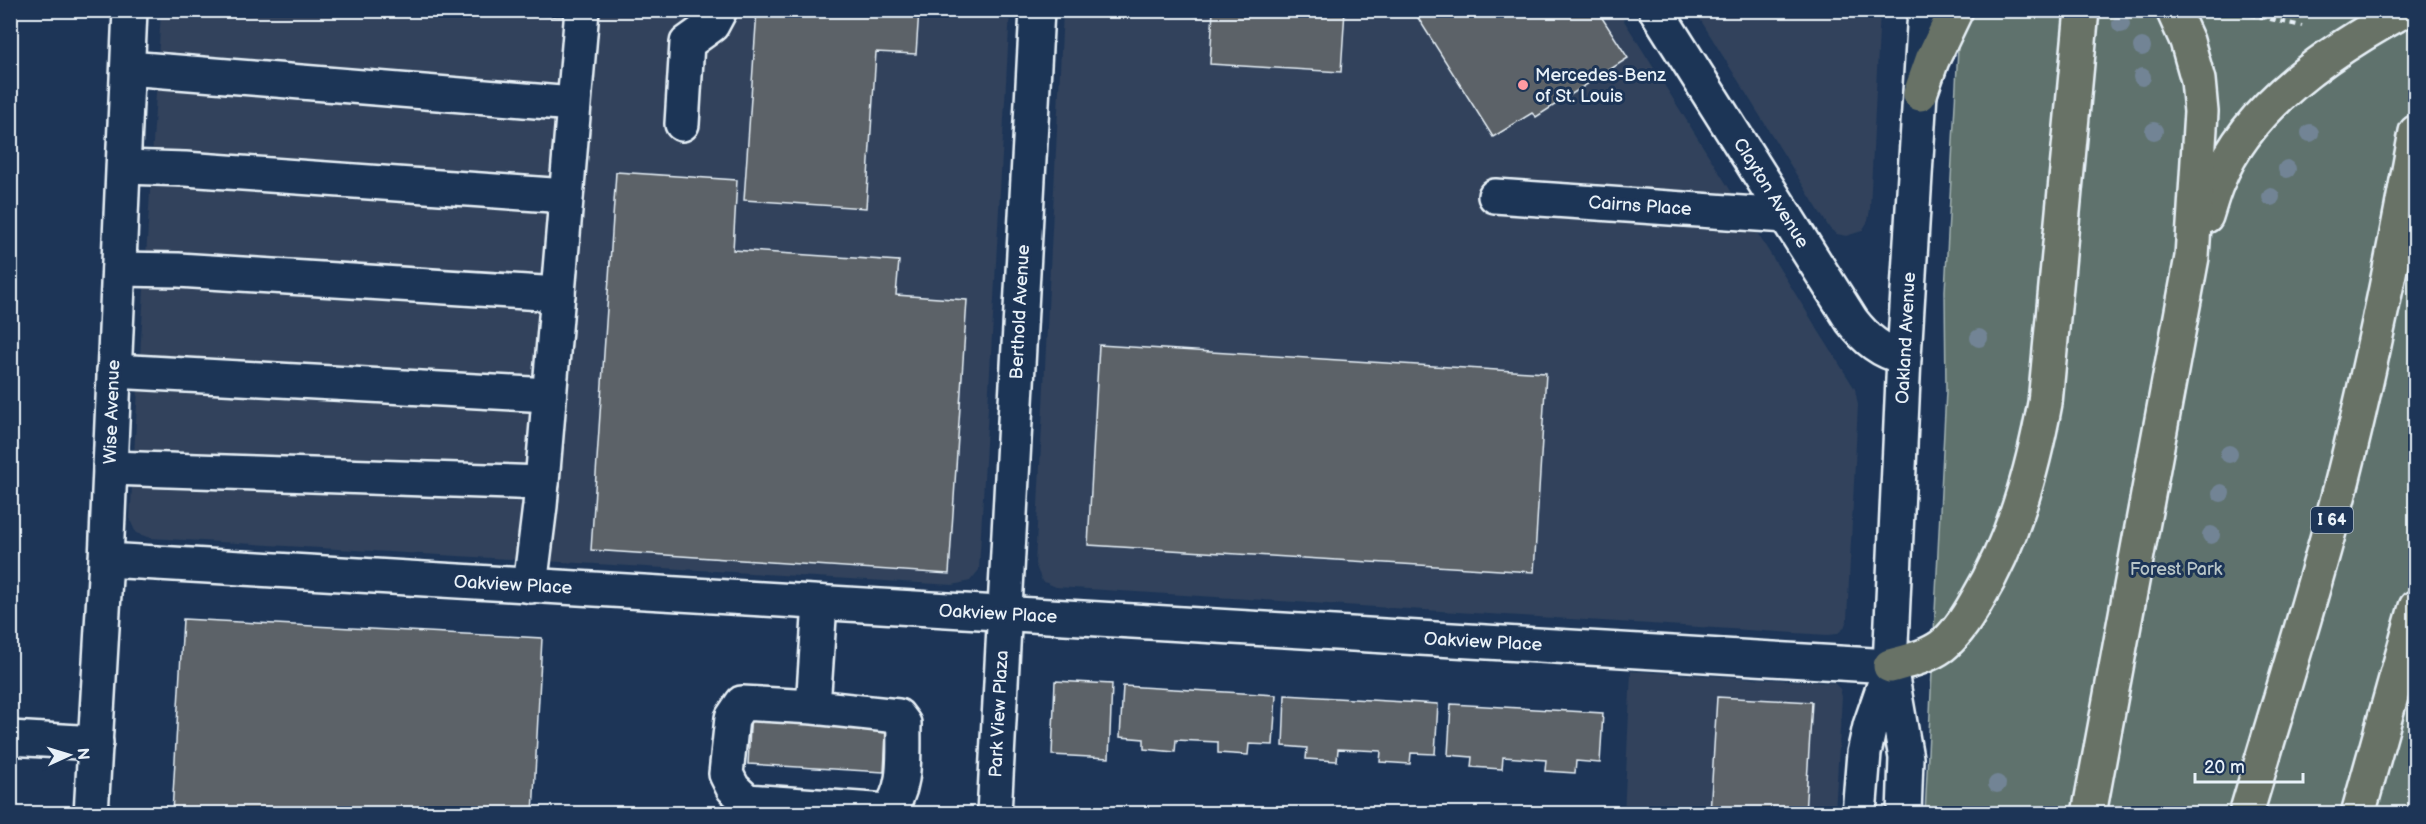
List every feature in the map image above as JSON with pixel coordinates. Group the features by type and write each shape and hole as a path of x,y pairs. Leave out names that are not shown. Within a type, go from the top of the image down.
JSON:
{"main road":[{"path":"1920,94 1932,60 1956,10"},
{"path":"1890,666 1928,654 1941,646 1957,630 1986,586 2004,547 2025,491 2037,449 2045,403 2082,10"},
{"path":"2089,813 2192,257 2201,112 2198,80 2187,41 2173,10"},
{"path":"2192,257 2218,180 2243,137 2276,100 2303,75 2362,33 2405,10"},
{"name":"I 64","path":"2246,813 2335,509 2369,369 2400,222 2415,132"},
{"path":"2358,813 2415,607"}],"street":[{"name":"Wise Avenue","path":"91,813 106,560 130,10"},
{"path":"530,586 542,483 582,10"},
{"path":"682,124 687,43 712,25 720,10"},
{"name":"Berthold Avenue","path":"1004,614 1037,10"},
{"name":"Clayton Avenue","path":"1656,10 1852,321 1864,336 1880,348 1904,357"},
{"name":"Oakland Avenue","path":"1904,813 1906,758 1890,666 1904,357 1925,10"},
{"path":"128,68 573,104"},
{"path":"124,167 265,174 566,196"},
{"name":"Cairns Place","path":"1495,196 1786,216"},
{"path":"119,269 178,270 558,294"},
{"path":"114,371 549,395"},
{"path":"110,468 542,483"},
{"name":"Oakview Place","path":"106,560 1890,666"},
{"path":"813,707 820,603"},
{"name":"Park View Plaza","path":"994,813 1004,614"},
{"name":"Oakland Avenue","path":"1859,813 1864,753 1870,726 1890,666"},
{"path":"742,703 813,707 898,716 904,724 902,783 897,801 888,811 747,801 733,788 726,774 732,718 742,703"},
{"path":"10,738 96,744"}],"path":[{"path":"2229,10 2302,26"}],"shaded area":[{"path":"161,11 1010,11 979,570 970,581 953,585 150,538 136,533 130,520"},
{"path":"1063,11 1618,11 1855,389 1858,405 1847,620 1844,628 1837,634 1827,635 1056,587 1042,581 1035,564"},
{"path":"1695,11 1880,11 1870,209 1868,221 1862,231 1846,236 1830,229"},
{"path":"1631,671 1834,683 1840,689 1842,697 1835,813 1624,814"}],"green space":[{"name":"Forest Park","path":"1960,11 2415,11 2415,813 1925,814 1946,391 1945,291"}],"building":[{"path":"460,10 564,10 563,17"},
{"path":"757,10 919,10 916,54 876,52 866,208 744,200"},
{"path":"1213,10 1345,10 1341,72 1210,64"},
{"name":"Mercedes-Benz of St. Louis","path":"1413,10 1597,10 1628,58 1536,117 1532,113 1493,137"},
{"path":"616,172 737,180 733,250 899,261 896,295 967,300 949,574 591,550"},
{"path":"1099,345 1546,373 1534,572 1088,545"},
{"path":"183,619 542,638 533,814 172,813"},
{"path":"1055,681 1112,684 1109,758 1052,755"},
{"path":"1123,686 1276,695 1273,745 1249,744 1248,755 1218,753 1218,742 1176,740 1175,752 1144,749 1144,739 1120,737"},
{"path":"1285,695 1438,704 1435,754 1411,753 1410,764 1380,762 1381,751 1338,749 1337,761 1306,759 1307,748 1283,746"},
{"path":"1717,697 1812,702 1805,814 1710,814"},
{"path":"1451,704 1603,713 1600,763 1576,761 1575,773 1545,771 1546,760 1503,757 1502,769 1471,767 1472,757 1448,755"},
{"path":"751,709 887,717 884,772 748,764"}],"place":[{"name":"Mercedes-Benz of St. Louis","path":"1523,85"}]}
